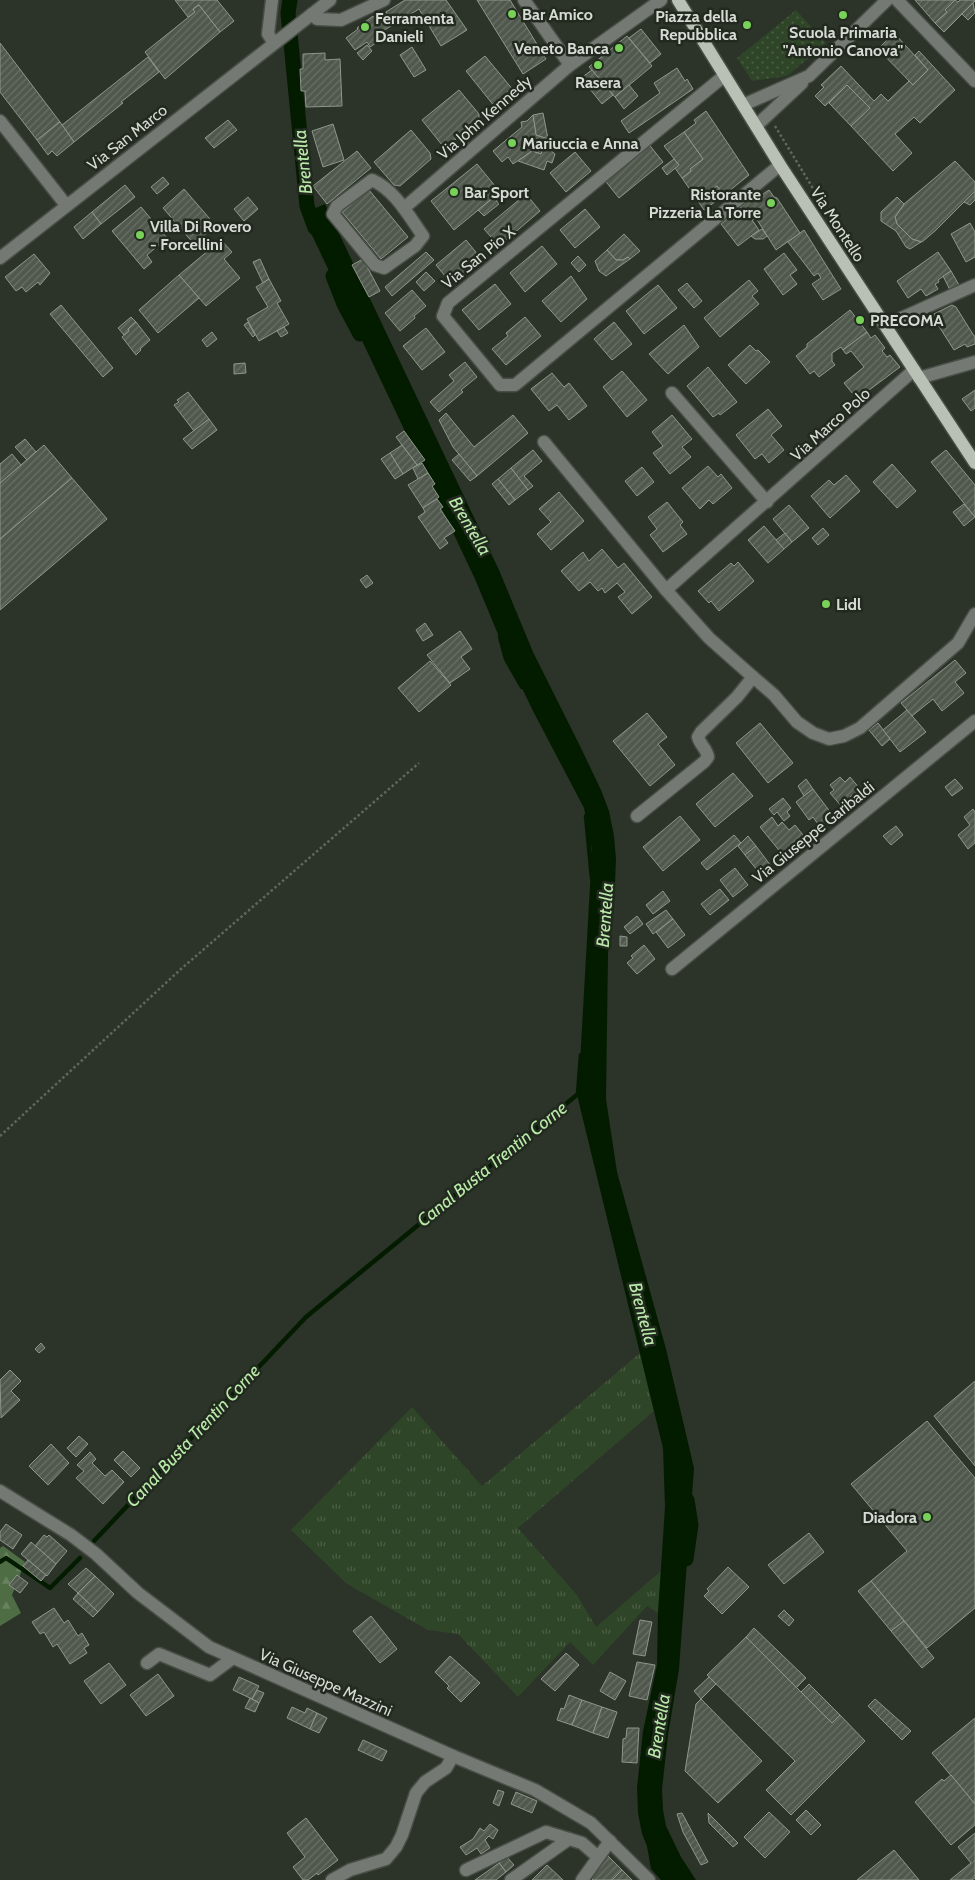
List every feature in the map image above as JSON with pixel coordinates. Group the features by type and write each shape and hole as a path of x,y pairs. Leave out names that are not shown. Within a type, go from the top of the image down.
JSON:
{"main road":[{"name":"Via Montello","path":"678,0 780,165 975,463"}],"street":[{"path":"272,0 268,34 281,38"},
{"name":"Via San Marco","path":"0,258 330,0"},
{"path":"309,16 317,19 342,20 384,0"},
{"path":"524,0 570,65"},
{"name":"Via John Kennedy","path":"404,208 570,65 661,0"},
{"path":"756,126 887,0"},
{"path":"897,0 975,81"},
{"name":"Via San Pio X","path":"724,76 448,303 444,316 500,385 515,385 780,165"},
{"path":"743,105 809,76"},
{"path":"0,121 66,205"},
{"path":"372,180 382,184 404,208 423,236 415,246 384,268 375,265 333,214 337,206 372,180"},
{"path":"886,325 975,285"},
{"path":"917,374 975,362"},
{"name":"Via Marco Polo","path":"666,590 917,374"},
{"path":"672,393 767,502"},
{"path":"544,442 666,590 709,638 774,695 797,722 829,739 844,736 860,728 958,642 975,614"},
{"path":"637,816 704,762 708,757 707,752 700,744 698,737 700,732 737,697 753,677"},
{"name":"Via Giuseppe Garibaldi","path":"672,969 975,721"},
{"name":"Via Giuseppe Mazzini","path":"0,1491 71,1535 96,1554 138,1593 209,1647 452,1756 535,1790 591,1823 649,1880"},
{"path":"146,1663 159,1654 210,1675 233,1658"},
{"path":"332,1880 350,1870 386,1859 396,1847 402,1835 416,1793 425,1782 446,1768 452,1756"},
{"path":"466,1870 546,1832 582,1843 598,1857"},
{"path":"512,1880 569,1838"},
{"path":"582,1880 610,1842"}],"path":[{"path":"0,1136 181,969 419,763"}],"green space":[{"path":"796,10 826,43 787,76 752,81 737,58"},
{"path":"640,1353 654,1411 518,1528 577,1595 596,1627 661,1571 658,1613 647,1606 593,1665 570,1642 518,1697 458,1634 428,1630 347,1584 291,1530 412,1407 482,1486"},
{"path":"3,1546 25,1562 12,1595 21,1613 0,1626 0,1548"}],"water":[{"path":"325,204 499,570 533,652 581,748 609,811 616,859 614,907 608,953 606,1099 617,1172 666,1349 694,1468 679,1669 668,1735 662,1789 666,1826 681,1857 696,1880 661,1880 651,1869 638,1813 637,1788 643,1731 657,1665 658,1613 665,1507 663,1448 578,1099 592,850 584,808 510,663 475,579 302,214"}],"building":[{"path":"175,0 217,0 234,21 220,32 199,5 193,9 195,12 188,17"},
{"path":"405,0 446,0 467,30 441,46 419,9 394,24 386,12"},
{"path":"477,0 510,0 546,59 523,74"},
{"path":"915,0 955,0 945,10 947,12 935,23"},
{"path":"955,0 958,2 960,0 975,1 944,32 935,23 947,12 945,10"},
{"path":"973,3 975,13 968,20 962,14"},
{"path":"199,5 220,32 165,79 145,52 195,12 193,9"},
{"path":"386,12 394,24 383,31 386,36 370,47 367,42 355,50 346,38 373,16 375,19"},
{"path":"641,29 661,54 650,63 629,38"},
{"path":"894,33 928,70 913,85 878,49"},
{"path":"627,36 652,66 615,97 589,67"},
{"path":"0,43 60,122 37,140 0,92"},
{"path":"367,45 372,51 363,60 357,53"},
{"path":"412,47 426,70 414,77 400,55"},
{"path":"919,51 955,90 920,123 914,117 895,134 912,153 893,171 851,126 870,108 847,85 825,106 815,96 824,87 821,85 841,66 874,101 881,94 888,101 909,81 913,85 928,70 915,55"},
{"path":"325,53 325,60 340,59 342,106 306,107 305,91 301,91 300,69 303,69 303,54"},
{"path":"485,56 514,91 495,107 466,71"},
{"path":"148,57 159,72 74,142 62,125"},
{"path":"677,68 685,81 687,79 693,89 629,133 621,121 660,93 654,83"},
{"path":"592,70 613,95 602,104 581,78"},
{"path":"629,85 638,96 624,109 615,97"},
{"path":"847,85 870,108 851,126 829,103"},
{"path":"459,90 479,114 479,119 449,145 442,145 422,120"},
{"path":"706,111 749,175 724,195 717,186 698,201 682,178 703,159 684,132 696,123 694,120"},
{"path":"543,113 548,139 536,135 533,115"},
{"path":"533,115 536,135 553,141 550,150 543,148 541,154 532,151 513,164 508,157 502,162 493,151 522,127 521,122 527,121"},
{"path":"228,120 237,130 214,148 205,138"},
{"path":"60,122 74,142 57,156 52,151 48,155 37,140"},
{"path":"333,124 344,160 323,167 312,131"},
{"path":"411,130 430,153 431,159 400,186 394,185 374,162"},
{"path":"684,132 703,159 682,178 675,168 679,165 664,146"},
{"path":"647,142 663,162 619,198 603,178"},
{"path":"543,148 555,154 552,163 547,161 544,170 518,161 532,151 541,154"},
{"path":"357,151 371,168 327,204 313,186"},
{"path":"575,152 591,171 566,192 550,173"},
{"path":"674,159 679,165 667,175 662,168"},
{"path":"955,161 975,182 975,191 922,242 912,239 897,224 895,217 904,204"},
{"path":"477,164 500,192 454,230 431,201"},
{"path":"163,177 169,184 157,194 151,187"},
{"path":"125,185 135,197 101,224 92,212"},
{"path":"717,186 724,195 704,210 698,201"},
{"path":"184,189 216,226 194,244 163,208"},
{"path":"369,190 408,237 381,259 342,212"},
{"path":"769,190 777,198 800,233 776,250 756,218 752,220 759,230 738,246 721,224 747,202"},
{"path":"975,191 975,200 970,205 964,202"},
{"path":"526,194 540,211 499,246 484,229"},
{"path":"248,197 258,209 244,221 234,209"},
{"path":"494,197 499,204 484,216 478,210"},
{"path":"897,197 904,204 895,217 897,224 912,239 921,242 910,249 906,247 896,231 881,221 881,212"},
{"name":"Villa Di Rovero - Forcellini","path":"141,207 167,238 147,255 152,262 144,269 112,231"},
{"path":"585,209 600,227 575,248 560,230"},
{"path":"92,212 101,224 83,239 74,227"},
{"path":"970,223 975,232 975,257 966,262 951,234"},
{"path":"762,229 767,236 763,239 755,239 751,236"},
{"path":"804,230 841,289 823,300 812,284 821,278 818,273 814,276 788,242"},
{"path":"624,234 640,251 630,259 628,257 623,260 616,260 607,250"},
{"path":"221,240 232,252 224,259 240,278 206,306 179,275"},
{"path":"466,240 483,261 460,279 458,276 450,282 436,265"},
{"path":"542,246 557,264 525,292 510,273"},
{"path":"607,250 616,260 623,260 628,257 630,259 606,276 599,271 595,261"},
{"path":"426,252 434,260 392,296 385,287"},
{"path":"938,252 951,271 935,284 938,289 926,296 921,289 908,298 897,281"},
{"path":"784,253 797,270 790,275 797,284 783,295 764,269"},
{"path":"34,254 50,273 40,285 38,282 26,292 22,287 16,291 5,277"},
{"path":"578,256 586,265 579,272 571,263"},
{"path":"260,259 269,279 263,283 253,262"},
{"path":"363,259 380,291 369,297 352,265"},
{"path":"951,271 959,285 950,290 943,276"},
{"path":"426,272 435,281 424,291 416,282"},
{"path":"179,275 199,298 158,333 139,310"},
{"path":"571,276 587,299 561,322 542,301"},
{"path":"269,279 281,301 277,303 289,324 259,341 247,319 268,307 256,287"},
{"path":"749,280 758,291 752,296 759,304 720,337 704,318"},
{"path":"687,283 702,301 694,308 678,290"},
{"path":"495,284 511,304 479,330 462,310"},
{"path":"658,285 677,308 644,334 626,311"},
{"path":"412,290 426,306 400,331 385,313"},
{"path":"61,305 113,368 103,377 50,314"},
{"path":"952,305 956,307 975,336 975,344 967,347 965,344 954,350 933,317 934,314"},
{"path":"850,310 867,332 843,350 841,347 832,353 832,361 835,365 819,377 814,371 810,374 796,356 807,347 807,344"},
{"path":"131,317 136,322 124,335 118,328"},
{"path":"525,317 541,336 506,365 492,349 508,336 506,333"},
{"path":"136,322 150,340 136,355 122,337"},
{"path":"248,322 255,335 253,337 244,325"},
{"path":"614,322 632,344 612,360 594,339"},
{"path":"684,325 699,347 668,374 649,354"},
{"path":"284,327 288,333 281,337 277,331"},
{"path":"426,328 445,352 422,370 403,346"},
{"path":"212,332 217,339 207,347 202,340"},
{"path":"867,332 871,338 875,335 885,348 882,351 887,357 890,355 900,367 857,399 844,383 864,367 851,351 846,354 843,350"},
{"path":"750,345 770,362 746,384 728,365"},
{"path":"465,362 477,377 461,390 463,392 439,412 430,402 454,381 449,375"},
{"path":"245,363 246,373 234,374 234,364"},
{"path":"708,367 737,402 720,415 719,413 713,417 687,386"},
{"path":"622,371 647,400 627,417 603,387"},
{"path":"552,373 564,387 569,383 587,406 569,420 557,405 549,411 531,389"},
{"path":"975,390 975,408 971,411 962,399"},
{"path":"188,392 209,419 194,431 174,405 179,402 177,400"},
{"path":"768,409 782,426 771,435 784,450 769,463 762,454 755,459 736,435"},
{"path":"446,413 474,447 513,415 528,433 477,476 453,447 439,420"},
{"path":"672,415 692,439 682,447 691,457 670,474 653,453 663,446 652,432"},
{"path":"209,419 217,430 192,449 183,439"},
{"path":"404,431 425,460 417,465 396,437"},
{"path":"25,439 36,452 27,460 15,447"},
{"path":"44,445 72,478 0,539 0,483"},
{"path":"402,445 417,465 403,474 390,453"},
{"path":"533,450 542,461 524,476 533,486 528,490 511,468"},
{"path":"946,450 975,485 975,517 931,462"},
{"path":"390,453 403,474 395,479 381,459"},
{"path":"12,454 21,465 0,483 0,464"},
{"path":"459,454 477,476 470,481 452,460"},
{"path":"422,463 428,473 418,479 413,468"},
{"path":"892,464 916,491 897,508 873,482"},
{"path":"708,466 718,477 721,474 732,488 713,504 709,500 700,509 682,488"},
{"path":"642,467 654,482 637,496 625,481"},
{"path":"511,468 528,490 515,500 498,479"},
{"path":"428,473 435,484 432,486 439,497 423,508 408,485"},
{"path":"846,475 860,491 830,518 811,496 829,480 834,485"},
{"path":"72,478 107,519 0,610 0,539"},
{"path":"498,479 515,500 509,505 492,484"},
{"path":"559,492 584,521 551,550 537,534 551,522 539,509"},
{"path":"437,499 443,507 440,509 455,531 444,538 448,543 440,549 418,517 425,512 423,508"},
{"path":"667,502 683,522 680,525 687,534 663,552 650,535 657,529 648,517"},
{"path":"964,504 975,517 964,526 953,512"},
{"path":"789,505 809,528 792,542 773,519"},
{"path":"764,526 784,549 768,563 748,540"},
{"path":"823,528 829,535 818,545 812,538"},
{"path":"785,533 792,542 784,549 776,540"},
{"path":"602,549 618,568 624,563 652,597 632,614 618,597 625,592 617,583 605,593 602,588 598,591 590,582 579,591 561,571 583,552 589,561"},
{"path":"738,562 754,581 719,611 711,601 709,603 698,591 731,563 734,566"},
{"path":"367,575 373,583 366,588 360,580"},
{"path":"425,623 433,635 423,641 416,630"},
{"path":"460,631 472,649 461,657 470,669 450,683 427,655"},
{"path":"955,660 966,673 955,682 964,693 942,711 933,699 912,716 901,703"},
{"path":"430,661 451,685 419,712 398,688"},
{"path":"907,710 926,732 900,752 883,730"},
{"path":"647,713 667,737 658,744 675,765 650,786 613,741"},
{"path":"760,723 793,763 768,783 736,743"},
{"path":"878,723 890,739 882,746 869,730"},
{"path":"733,773 753,796 715,827 696,804"},
{"path":"840,777 845,782 850,777 860,789 849,798 851,801 843,808 830,793 834,790 830,785"},
{"path":"806,779 813,789 804,796 798,786"},
{"path":"955,779 963,788 952,796 945,787"},
{"path":"813,789 834,817 820,827 813,817 809,820 796,802"},
{"path":"783,798 791,808 787,812 790,816 784,821 777,812 774,815 769,809"},
{"path":"973,809 975,812 975,843 968,849 958,835 970,825 964,817"},
{"path":"680,816 700,840 663,871 643,847"},
{"path":"772,817 778,826 782,822 789,830 795,825 807,840 792,852 789,848 782,854 760,827"},
{"path":"896,826 903,835 891,845 883,836"},
{"path":"734,835 741,843 707,870 701,863"},
{"path":"748,836 756,846 745,855 738,846"},
{"path":"756,846 771,866 761,875 745,855"},
{"path":"735,868 748,885 733,897 720,880"},
{"path":"720,889 729,900 710,915 701,904"},
{"path":"663,891 670,901 653,914 646,905"},
{"path":"666,910 673,919 653,934 646,924"},
{"path":"637,916 643,924 630,934 624,927"},
{"path":"673,919 685,935 668,948 656,932"},
{"path":"620,936 627,937 627,946 620,946"},
{"path":"644,945 655,959 637,974 627,963 633,958 631,956"},
{"path":"41,1343 45,1348 39,1353 35,1349"},
{"path":"10,1370 21,1381 11,1391 20,1400 1,1418 0,1380"},
{"path":"975,1381 975,1466 934,1416"},
{"name":"Diadora","path":"927,1421 975,1478 975,1608 927,1648 871,1581 907,1551 851,1484"},
{"path":"79,1436 88,1444 76,1457 67,1448"},
{"path":"51,1444 69,1463 48,1485 29,1466"},
{"path":"123,1451 140,1468 131,1477 114,1460"},
{"path":"90,1452 96,1459 92,1463 105,1476 112,1470 124,1482 103,1504 76,1478 84,1471 77,1465"},
{"path":"6,1524 22,1535 13,1549 0,1540 0,1532"},
{"path":"809,1533 824,1552 784,1584 768,1565"},
{"path":"44,1535 47,1537 49,1535 67,1551 56,1564 35,1546"},
{"path":"31,1542 56,1564 47,1576 21,1554"},
{"path":"28,1560 46,1575 41,1581 23,1566"},
{"path":"728,1567 749,1587 722,1614 704,1596 709,1591 707,1589"},
{"path":"86,1568 95,1576 78,1593 68,1584"},
{"path":"17,1575 28,1583 20,1593 9,1585"},
{"path":"95,1576 114,1594 98,1612 78,1593"},
{"path":"871,1581 904,1621 891,1631 858,1591"},
{"path":"78,1593 98,1612 93,1617 73,1599"},
{"path":"54,1608 64,1623 68,1620 78,1636 82,1633 89,1645 84,1648 87,1653 70,1664 57,1644 53,1647 44,1632 40,1634 32,1622"},
{"path":"784,1610 794,1620 789,1626 778,1616"},
{"path":"371,1616 397,1649 380,1663 353,1631"},
{"path":"640,1620 652,1622 645,1656 633,1654"},
{"path":"904,1621 934,1658 922,1668 891,1631"},
{"path":"754,1628 806,1678 796,1688 746,1637"},
{"path":"746,1637 832,1723 840,1715 865,1741 791,1815 766,1790 795,1761 707,1675"},
{"path":"566,1653 579,1665 555,1691 541,1679"},
{"path":"450,1656 480,1683 461,1702 435,1672"},
{"path":"637,1662 655,1665 647,1700 629,1696"},
{"path":"109,1663 126,1685 101,1704 84,1681"},
{"path":"610,1672 626,1681 615,1700 600,1691"},
{"path":"158,1674 174,1696 146,1716 130,1695"},
{"path":"239,1677 259,1686 252,1699 233,1690"},
{"path":"709,1677 716,1684 701,1699 694,1691"},
{"path":"809,1684 840,1715 832,1723 801,1692"},
{"path":"257,1690 264,1693 259,1703 252,1699"},
{"path":"569,1695 582,1700 572,1725 557,1720 561,1708 564,1709"},
{"path":"250,1698 259,1703 255,1712 245,1708"},
{"path":"701,1699 762,1761 718,1803 685,1771 696,1704"},
{"path":"875,1699 911,1731 902,1740 868,1706"},
{"path":"582,1700 602,1707 593,1733 572,1725"},
{"path":"292,1707 305,1713 307,1708 317,1713 310,1729 287,1718"},
{"path":"602,1707 617,1712 608,1738 593,1733"},
{"path":"317,1713 327,1718 319,1733 310,1729"},
{"path":"975,1718 975,1804 932,1753"},
{"path":"627,1728 639,1728 637,1763 622,1762 623,1739 626,1738"},
{"path":"363,1740 387,1751 382,1761 358,1750"},
{"path":"951,1775 975,1804 975,1825 951,1845 915,1802 942,1779 944,1781"},
{"path":"498,1790 504,1792 499,1806 493,1803"},
{"path":"516,1792 537,1801 532,1813 511,1804"},
{"path":"806,1810 821,1825 811,1835 796,1820"},
{"path":"769,1812 790,1832 765,1858 744,1837"},
{"path":"682,1813 708,1862 701,1865 683,1832 677,1814"},
{"path":"708,1813 738,1843 733,1847 709,1823"},
{"path":"306,1818 338,1860 318,1875 317,1873 308,1880 303,1880 293,1867 305,1857 287,1833"},
{"path":"490,1824 498,1830 493,1839 489,1836 485,1840 490,1848 481,1854 477,1848 466,1855 460,1847 473,1839 480,1828 484,1831"},
{"path":"975,1833 975,1878 972,1880 950,1880 971,1863 958,1847"},
{"path":"894,1850 919,1880 857,1880"},
{"path":"608,1856 622,1870 612,1880 593,1880 589,1876"},
{"path":"507,1857 514,1865 506,1872 499,1863"},
{"path":"499,1863 506,1872 496,1880 475,1880"},
{"path":"547,1865 563,1880 532,1880"},
{"path":"622,1870 632,1880 612,1880"}],"waterway":[{"name":"Brentella","path":"290,0 288,13 307,206 315,228"},
{"name":"Brentella","path":"333,276 344,304 360,334"},
{"name":"Canal Busta Trentin Corne","path":"500,637 506,659 522,687"},
{"name":"Canal Busta Trentin Corne","path":"586,816 592,878"},
{"name":"Canal Busta Trentin Corne","path":"94,1541 306,1317 578,1094 581,1055"},
{"name":"Brentella","path":"686,1559 691,1525 687,1500"},
{"name":"Canal Busta Trentin Corne","path":"0,1562 6,1558 50,1588 80,1558"}],"place":[{"name":"Bar Amico","path":"512,14"},
{"name":"Scuola Primaria \"Antonio Canova\"","path":"843,15"},
{"name":"Piazza della Repubblica","path":"747,25"},
{"name":"Ferramenta Danieli","path":"365,27"},
{"name":"Veneto Banca","path":"619,48"},
{"name":"Rasera","path":"598,65"},
{"name":"Mariuccia e Anna","path":"512,143"},
{"name":"Bar Sport","path":"454,192"},
{"name":"Ristorante Pizzeria La Torre","path":"771,203"},
{"name":"Villa Di Rovero - Forcellini","path":"140,235"},
{"name":"PRECOMA","path":"860,320"},
{"name":"Lidl","path":"826,604"},
{"name":"Diadora","path":"927,1517"}]}
